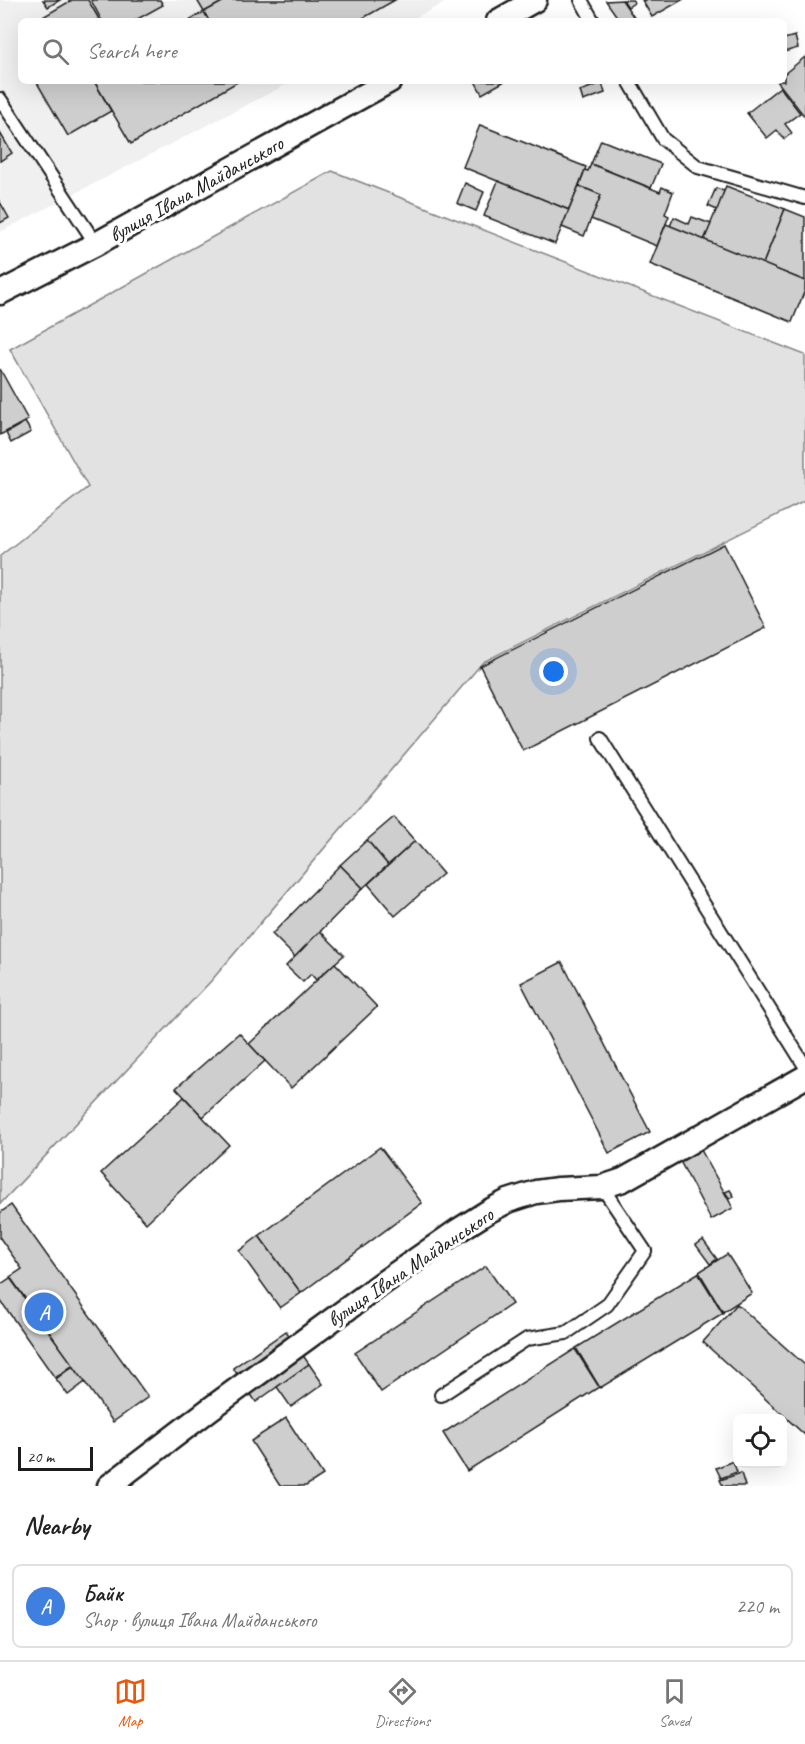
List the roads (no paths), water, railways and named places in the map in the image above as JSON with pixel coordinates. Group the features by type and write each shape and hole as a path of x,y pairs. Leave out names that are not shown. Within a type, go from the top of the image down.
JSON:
{"street":[{"path":"503,18 535,0"},
{"name":"вулиця Івана Майданського","path":"0,292 96,244 385,84"},
{"name":"вулиця Івана Майданського","path":"109,1486 384,1282 489,1211 508,1201 536,1192 602,1187 623,1180 805,1077"}],"lane":[{"path":"581,0 591,18"},
{"path":"630,84 663,139 698,167 805,198"},
{"path":"0,99 96,244"},
{"path":"600,738 805,1066"},
{"path":"441,1395 527,1339 566,1333 607,1305 645,1251 602,1187"}],"place":[{"name":"Байк","path":"44,1312"}]}
